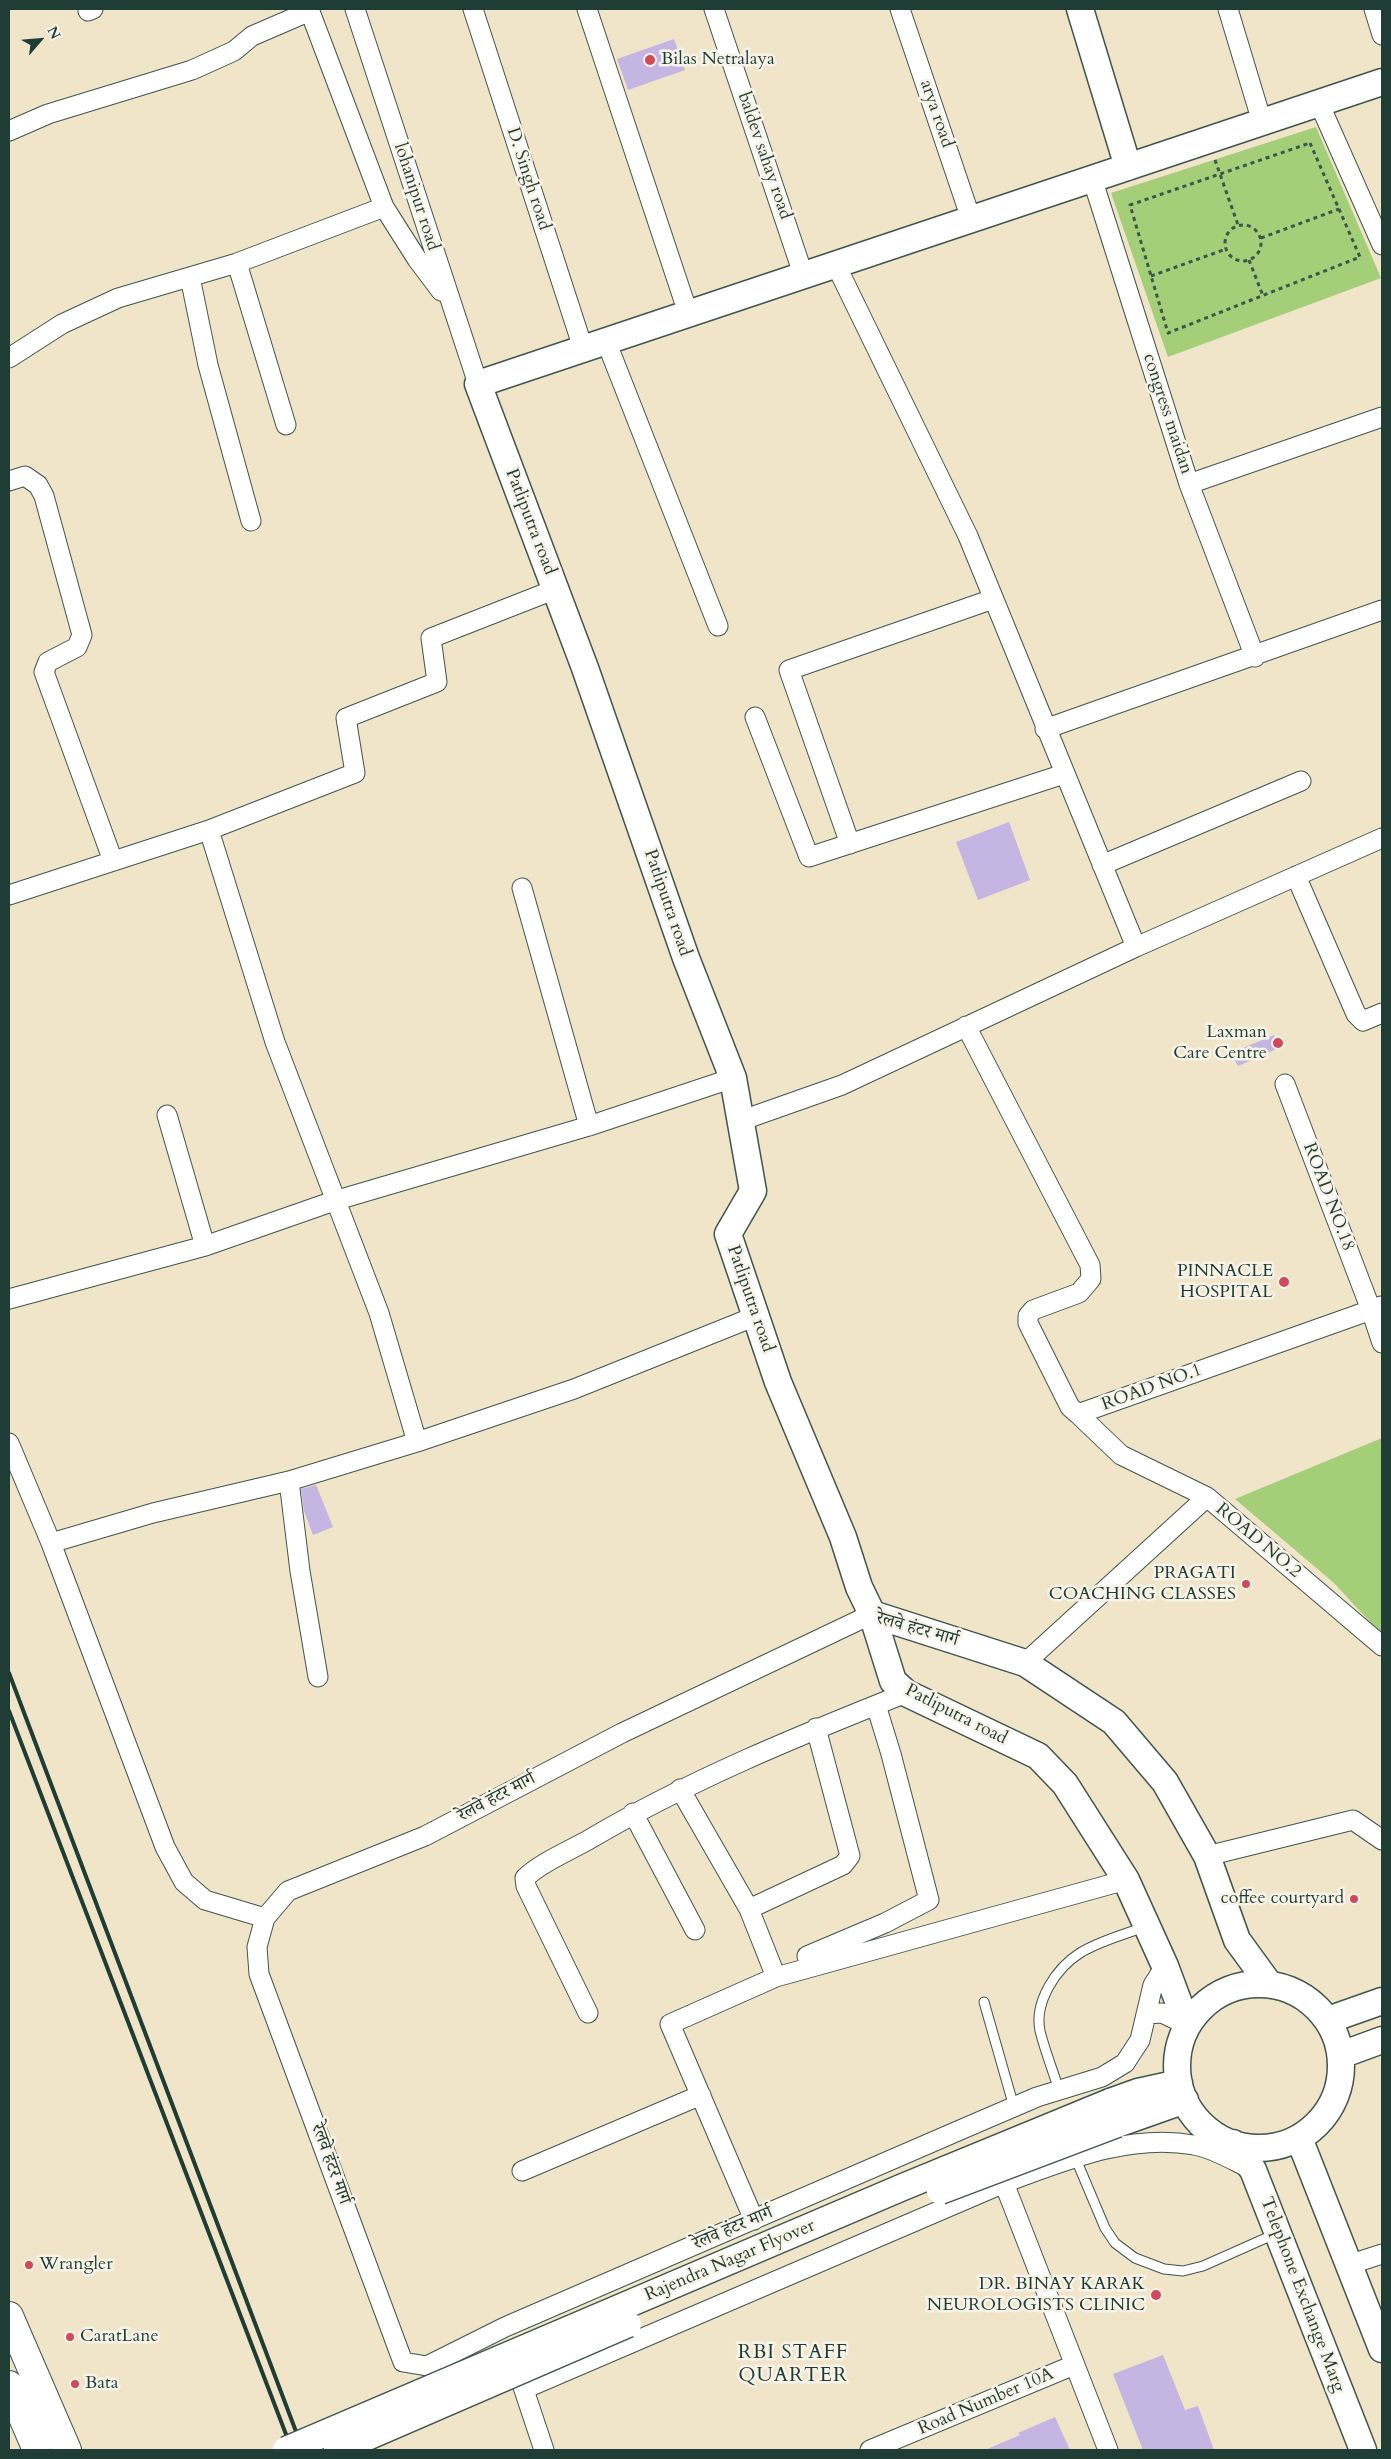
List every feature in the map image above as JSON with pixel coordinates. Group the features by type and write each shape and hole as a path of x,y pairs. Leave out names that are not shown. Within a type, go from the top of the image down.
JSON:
{"highway":[{"path":"9,2316 67,2450"},
{"path":"9,2385 37,2450"}],"street":[{"name":"lohanipur road","path":"355,9 478,384"},
{"name":"D. Singh road","path":"472,9 594,345 718,626"},
{"path":"587,9 688,313"},
{"name":"baldev sahay road","path":"714,9 803,274"},
{"name":"arya road","path":"900,9 971,219"},
{"path":"1080,9 1128,167"},
{"path":"1228,9 1262,122"},
{"path":"1374,9 1382,35"},
{"path":"9,131 48,114 192,70 234,51 259,32 309,10 384,207 417,259 451,302"},
{"path":"478,384 835,263 1382,82"},
{"path":"1319,103 1382,245"},
{"name":"congress maidan","path":"1092,178 1189,484 1382,417"},
{"path":"9,358 62,324 118,298 237,262 384,207"},
{"path":"237,262 286,426"},
{"path":"835,263 968,536 1045,729 1136,947"},
{"path":"190,276 208,366 251,521"},
{"name":"Patliputra road","path":"478,384 556,590 686,958 733,1078 753,1191 728,1234 778,1382 843,1537 859,1588 872,1614 893,1681 906,1693 1038,1756 1065,1784 1126,1880 1165,1966 1187,2025"},
{"path":"9,481 25,476 38,485 44,496 82,635 76,647 48,662 44,672 113,861"},
{"path":"1189,484 1255,657"},
{"path":"9,895 208,830 355,773 346,718 437,682 431,638 556,590"},
{"path":"850,844 789,670 993,599"},
{"path":"1045,729 1255,657 1382,610"},
{"path":"755,717 809,857 1064,774"},
{"path":"1102,865 1300,781"},
{"path":"208,830 275,1042 334,1200 379,1312 416,1442"},
{"path":"740,1121 842,1084 1136,947 1382,838"},
{"path":"1296,876 1356,1014 1363,1021 1382,1013"},
{"path":"522,888 589,1126"},
{"path":"966,1026 1090,1265 1091,1279 1079,1293 1032,1310 1028,1316 1028,1323 1070,1407 1078,1414"},
{"path":"9,1299 205,1246 334,1200 589,1126 733,1078"},
{"name":"ROAD NO.18","path":"1285,1084 1377,1308"},
{"path":"167,1115 205,1246"},
{"path":"1377,1308 1382,1343"},
{"name":"ROAD NO.1","path":"1207,1497 1121,1455 1078,1414 1377,1308"},
{"path":"51,1544 152,1513 289,1481 416,1442 574,1389 756,1316"},
{"path":"9,1443 51,1544 165,1847 184,1882 205,1900 264,1918"},
{"path":"289,1481 300,1570 318,1677"},
{"name":"ROAD NO.2","path":"1025,1663 1207,1497 1382,1646"},
{"name":"रेलवे हंटर मार्ग","path":"1165,1966 1153,1985 1140,2040 1125,2063 1102,2077 1059,2090 1014,2107 505,2327 427,2366 403,2362 259,1974 257,1947 264,1918 288,1891 424,1836 622,1733 872,1614 1025,1663 1114,1722 1165,1782 1207,1856"},
{"path":"588,2013 526,1886 525,1878 633,1813 680,1789 816,1728 906,1693"},
{"path":"807,1956 885,1923 929,1900 891,1754 876,1705"},
{"path":"749,1909 843,1864 850,1856 816,1728"},
{"path":"680,1789 749,1909 776,1977"},
{"path":"633,1813 695,1930"},
{"path":"1268,1984 1237,1940 1207,1856 1353,1820 1382,1840"},
{"path":"754,2220 670,2024 776,1977 1126,1880"},
{"path":"1244,1984 1268,1984 1292,1990 1312,2002 1328,2020 1336,2037 1341,2055 1340,2080 1333,2103 1318,2123 1299,2138 1278,2146 1255,2148 1233,2143 1204,2127 1182,2092 1177,2063 1180,2044 1187,2025 1202,2006 1222,1992 1244,1984"},
{"path":"1328,2020 1382,2001"},
{"path":"1146,2014 1162,2014 1187,2025"},
{"path":"1341,2055 1382,2040"},
{"name":"Rajendra Nagar Flyover","path":"286,2450 903,2187 1113,2113 1182,2092"},
{"path":"522,2171 701,2096"},
{"name":"Rajendra Nagar Flyover","path":"337,2450 1113,2113"},
{"path":"1299,2138 1382,2349"},
{"path":"524,2389 1004,2184 1074,2157 1153,2141 1196,2145 1253,2170"},
{"name":"Telephone Exchange Marg","path":"1233,2143 1253,2170 1363,2450"},
{"path":"1004,2184 1108,2450"},
{"path":"1348,2265 1382,2254"},
{"path":"505,2327 544,2450"},
{"name":"Road Number 10A","path":"870,2450 1074,2365"}],"lane":[{"path":"1059,2090 1040,2031 1042,2002 1047,1991 1066,1964 1079,1954 1147,1926"},
{"path":"984,2002 1014,2107"},
{"path":"1074,2157 1105,2228 1115,2243 1135,2258 1164,2269 1183,2271 1203,2266 1278,2233"}],"path":[{"path":"1209,140 1238,225"},
{"path":"1310,143 1360,258 1168,333 1130,205 1220,174 1310,143"},
{"path":"1261,238 1339,209"},
{"path":"1244,224 1255,228 1261,238 1261,249 1249,260 1233,258 1226,249 1226,238 1232,228 1238,225 1244,224"},
{"path":"1151,276 1226,249"},
{"path":"1249,260 1263,296"}],"green space":[{"path":"1316,127 1381,278 1168,357 1111,193"},
{"path":"1382,1438 1382,1635 1334,1583 1235,1499"}],"building":[{"path":"674,39 685,70 628,90 617,59"},
{"path":"1009,822 1030,880 978,900 956,842"},
{"path":"1274,1035 1279,1048 1238,1066 1231,1053"},
{"path":"316,1485 333,1527 313,1535 304,1511 301,1489"},
{"path":"1163,2355 1185,2410 1198,2406 1214,2450 1143,2450 1113,2374"},
{"path":"1055,2417 1070,2450 985,2450 1020,2435 1018,2433"}],"railway":[{"path":"9,1673 303,2450"},
{"path":"9,1711 292,2450"}],"place":[{"name":"Bilas Netralaya","path":"650,60"},
{"name":"Laxman Care Centre","path":"1278,1043"},
{"name":"PINNACLE HOSPITAL","path":"1284,1282"},
{"name":"PRAGATI COACHING CLASSES","path":"1246,1584"},
{"name":"coffee courtyard","path":"1354,1899"},
{"name":"Wrangler","path":"29,2265"},
{"name":"DR. BINAY KARAK NEUROLOGISTS CLINIC","path":"1156,2295"},
{"name":"CaratLane","path":"70,2337"},
{"name":"Bata","path":"75,2384"}],"district":[{"name":"RBI STAFF QUARTER","path":"793,2364"}]}
